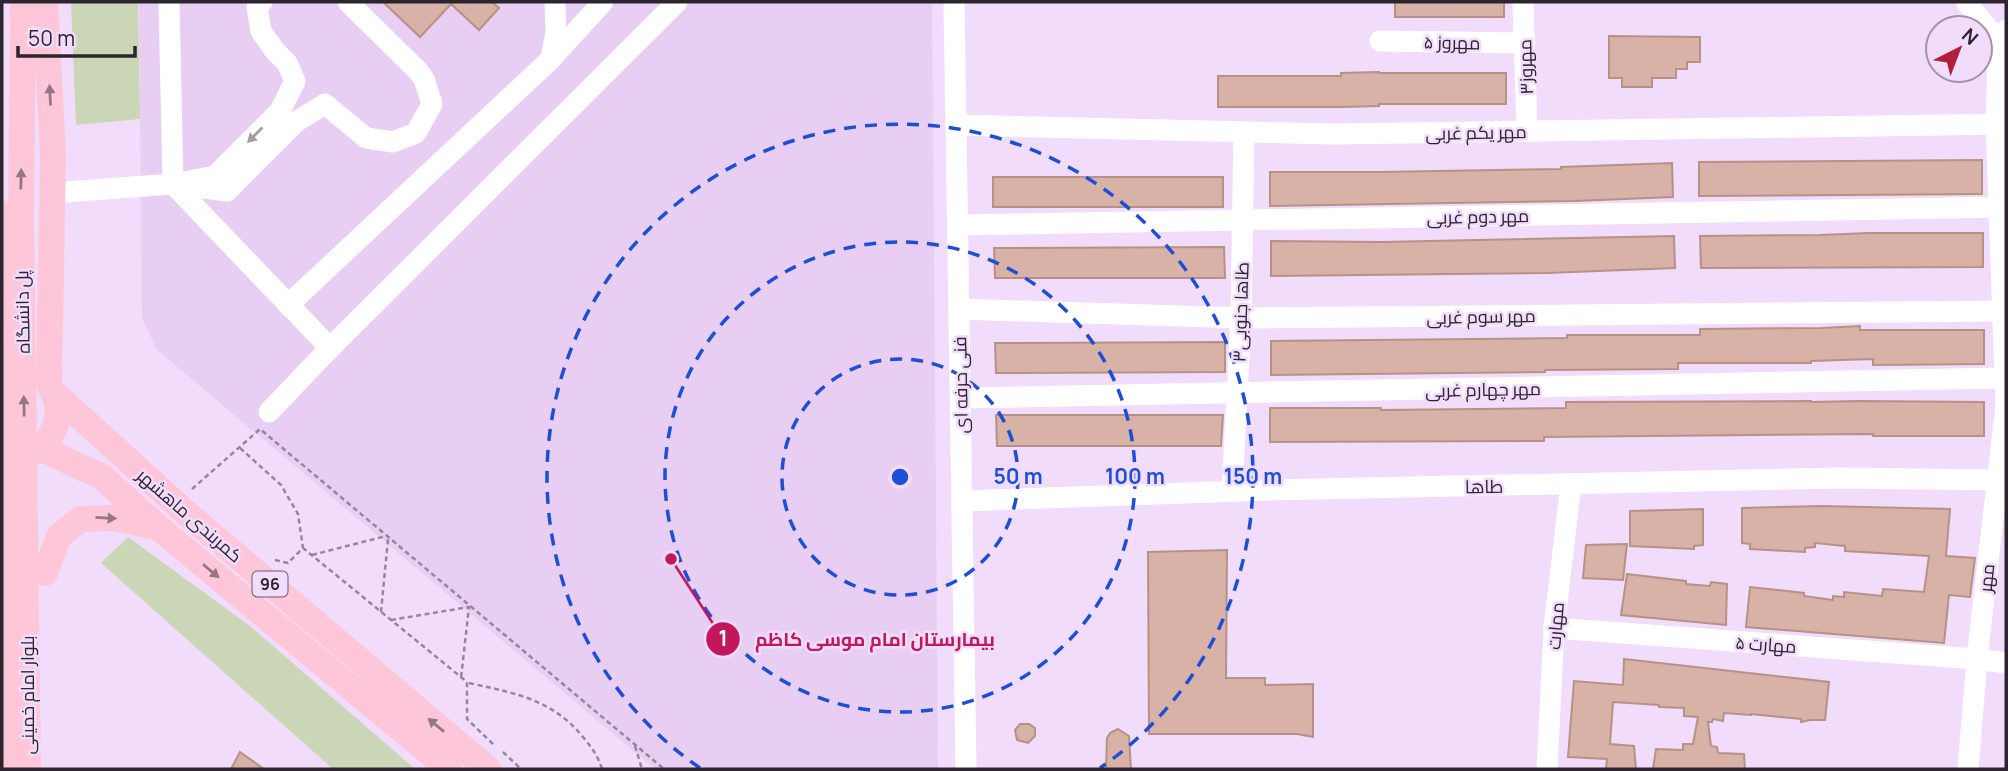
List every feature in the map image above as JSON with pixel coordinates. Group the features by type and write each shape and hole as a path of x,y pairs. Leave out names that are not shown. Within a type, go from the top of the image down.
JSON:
{"main road":[{"name":"پل دانشگاه","path":"16,621 23,2"},
{"path":"2,456 16,458 38,450 53,433 57,420 58,407 52,389 53,154 45,2"},
{"name":"پل دانشگاه","path":"2,213 16,621"},
{"path":"2,314 12,319 36,313 51,292"},
{"name":"96","path":"2,368 18,366 30,370 40,375 52,389"},
{"name":"کمربندی ماهشهر","path":"52,389 185,512 488,769"},
{"path":"84,469 86,457 93,446 103,439"},
{"path":"38,450 44,573 45,769"},
{"name":"96","path":"38,450 100,475 159,528"},
{"path":"2,478 10,474 30,481 40,499"},
{"path":"44,573 59,536 81,519 113,518 159,528"},
{"name":"کمربندی ماهشهر","path":"159,528 449,769"},
{"name":"بلوار امام خمینی","path":"7,769 16,621"},
{"name":"بلوار امام خمینی","path":"16,621 28,769"}],"street":[{"path":"169,2 173,184 330,348"},
{"path":"52,193 173,184 215,176 280,111 295,81 287,63 261,31 257,7 262,2"},
{"path":"173,184 227,191 297,121 325,104 366,138 393,142 415,134 432,104 424,79 348,2"},
{"path":"550,60 556,32 555,2"},
{"path":"288,305 550,60 603,2"},
{"path":"269,412 677,2"},
{"name":"فنی حرفه ای","path":"954,2 966,769"},
{"name":"مهروز۳","path":"1523,2 1527,131"},
{"path":"1966,2 1991,32 1998,50"},
{"name":"مهر","path":"1968,769 1977,659 2000,521 2006,405 1998,50 2006,30"},
{"name":"مهروز ۵","path":"1380,41 1524,43"},
{"name":"مهر یکم غربی","path":"956,125 1334,134 2001,124"},
{"name":"طاها جنوبی۳","path":"1232,492 1241,318 1244,132"},
{"name":"مهر دوم غربی","path":"958,225 2002,207"},
{"name":"مهر سوم غربی","path":"959,309 1241,318 2004,311"},
{"name":"مهر چهارم غربی","path":"960,398 2005,379"},
{"name":"طاها","path":"962,501 1841,478 2002,480"},
{"name":"مهارت","path":"1547,769 1554,628 1571,484"},
{"name":"مهارت ۵","path":"1554,628 2006,663"}],"path":[{"path":"190,491 260,429 664,769"},
{"path":"240,447 281,485 298,514 303,548 467,682 531,699 559,713 574,726 598,756 602,769"},
{"path":"312,555 387,537"},
{"path":"382,612 387,537"},
{"path":"274,559 288,563 303,548"},
{"path":"390,620 469,607"},
{"path":"461,678 469,607"},
{"path":"467,682 467,719 521,769"},
{"path":"635,746 642,769"}],"shaded area":[{"path":"139,2 932,2 938,769 655,769 156,349 142,317"}],"green space":[{"path":"71,2 138,2 140,119 76,125"},
{"path":"128,537 250,626 415,769 333,769 101,563"}],"building":[{"path":"383,2 492,2 499,8 479,30 451,4 420,37"},
{"path":"1395,2 1504,2 1504,17 1395,17"},
{"path":"1609,36 1700,37 1700,62 1687,62 1687,69 1676,69 1676,78 1652,78 1652,87 1622,87 1622,78 1609,78"},
{"path":"1341,73 1506,73 1506,104 1218,107 1218,76 1341,76"},
{"path":"1982,160 1982,194 1699,196 1699,162"},
{"path":"1672,163 1673,197 1270,206 1270,172 1561,169"},
{"path":"993,177 1223,177 1223,207 993,207"},
{"path":"1983,233 1983,267 1701,268 1700,236"},
{"path":"1674,236 1675,268 1547,273 1271,276 1271,241 1382,242"},
{"path":"1224,247 1225,278 995,278 994,248"},
{"path":"1860,326 1860,330 1984,330 1984,364 1873,365 1873,359 1811,363 1678,363 1678,369 1271,375 1271,341 1700,335 1700,329"},
{"path":"1225,342 1225,372 996,373 995,343"},
{"path":"1566,402 1984,402 1984,436 1873,434 1544,437 1544,441 1270,442 1270,408 1566,408"},
{"path":"996,415 1223,415 1221,446 997,446"},
{"path":"1822,506 1950,509 1946,556 1975,558 1970,597 1949,595 1944,643 1746,627 1750,587 1804,593 1804,596 1833,600 1833,596 1844,597 1844,592 1882,596 1883,589 1924,592 1929,556 1845,551 1845,546 1815,543 1815,547 1805,548 1805,552 1750,549 1750,544 1742,543 1742,508"},
{"path":"1703,509 1703,545 1694,546 1694,549 1630,546 1630,511"},
{"path":"1627,544 1623,580 1583,578 1586,545"},
{"path":"1227,550 1226,678 1265,678 1265,685 1313,684 1313,737 1297,734 1149,734 1148,552"},
{"path":"1627,574 1686,581 1686,584 1727,584 1726,625 1621,615"},
{"path":"1624,659 1829,682 1825,720 1801,722 1801,719 1724,713 1723,721 1713,719 1708,722 1711,746 1717,747 1718,753 1744,754 1745,769 1653,769 1656,749 1683,750 1683,744 1693,744 1698,717 1684,716 1684,708 1613,702 1610,744 1634,746 1636,769 1606,769 1607,759 1568,757 1574,681 1623,685"},
{"path":"1020,724 1029,724 1035,728 1035,736 1028,743 1017,740 1015,730"},
{"path":"1118,729 1129,736 1131,769 1106,769 1107,738"},
{"path":"240,752 264,769 231,769"}],"place":[{"name":"بیمارستان امام موسی کاظم","path":"671,559"}]}
